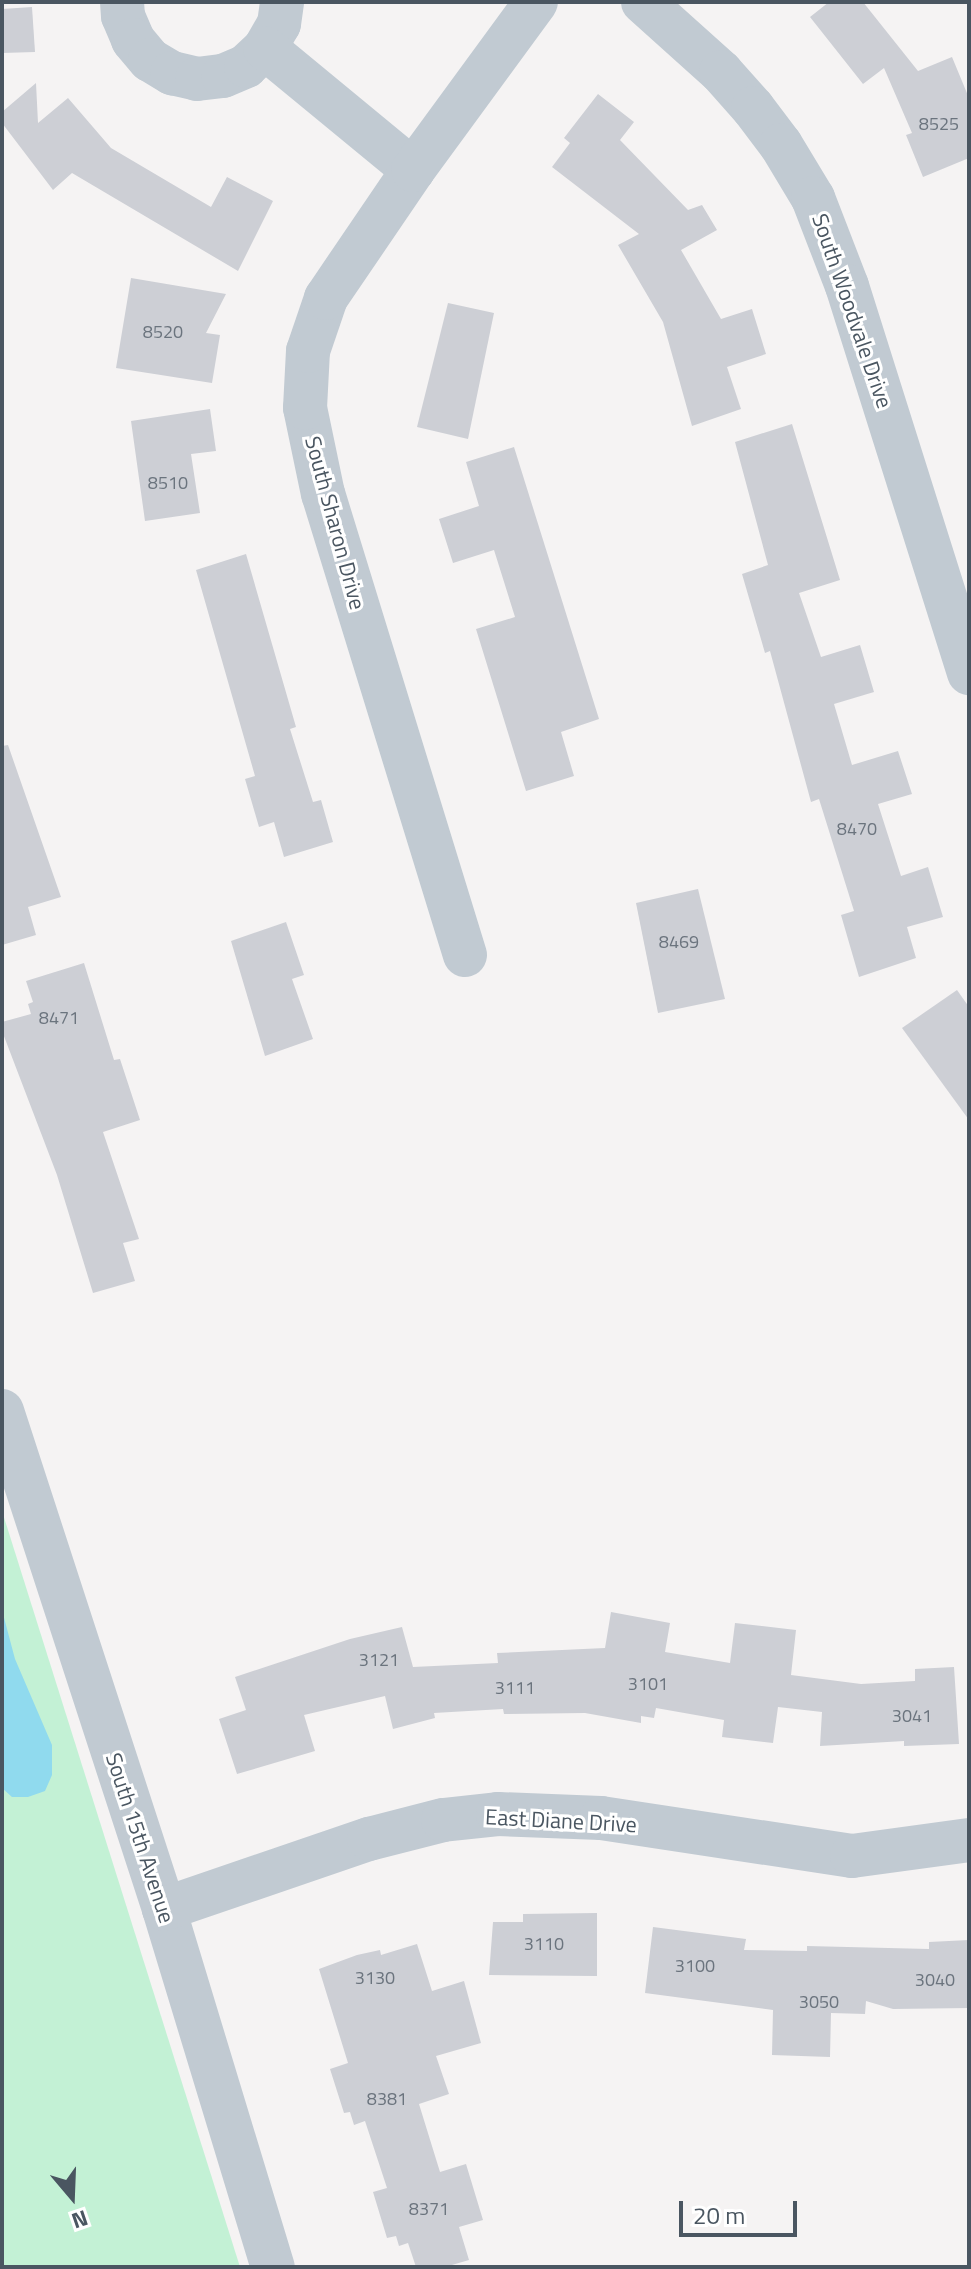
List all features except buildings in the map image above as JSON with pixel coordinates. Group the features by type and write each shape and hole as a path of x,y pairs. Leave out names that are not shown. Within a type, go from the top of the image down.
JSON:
{"street":[{"path":"122,2 123,16 133,40 150,60 172,73 197,79 223,76 246,66 265,48 279,24 282,2"},
{"name":"South Sharon Drive","path":"465,955 323,494 305,408 308,351 326,298 413,170 536,2"},
{"name":"South Woodvale Drive","path":"643,2 721,72 753,108 781,145 813,198 847,286 969,673"},
{"path":"265,48 413,170"},
{"name":"South 15th Avenue","path":"2,1411 164,1909 273,2267"},
{"name":"East Diane Drive","path":"164,1909 369,1839 443,1820 498,1814 601,1818 852,1856 969,1840"}],"green space":[{"path":"2,1511 240,2267 2,2267"}],"water":[{"path":"2,1610 15,1659 52,1745 52,1775 45,1791 28,1797 12,1797 2,1788"}]}
